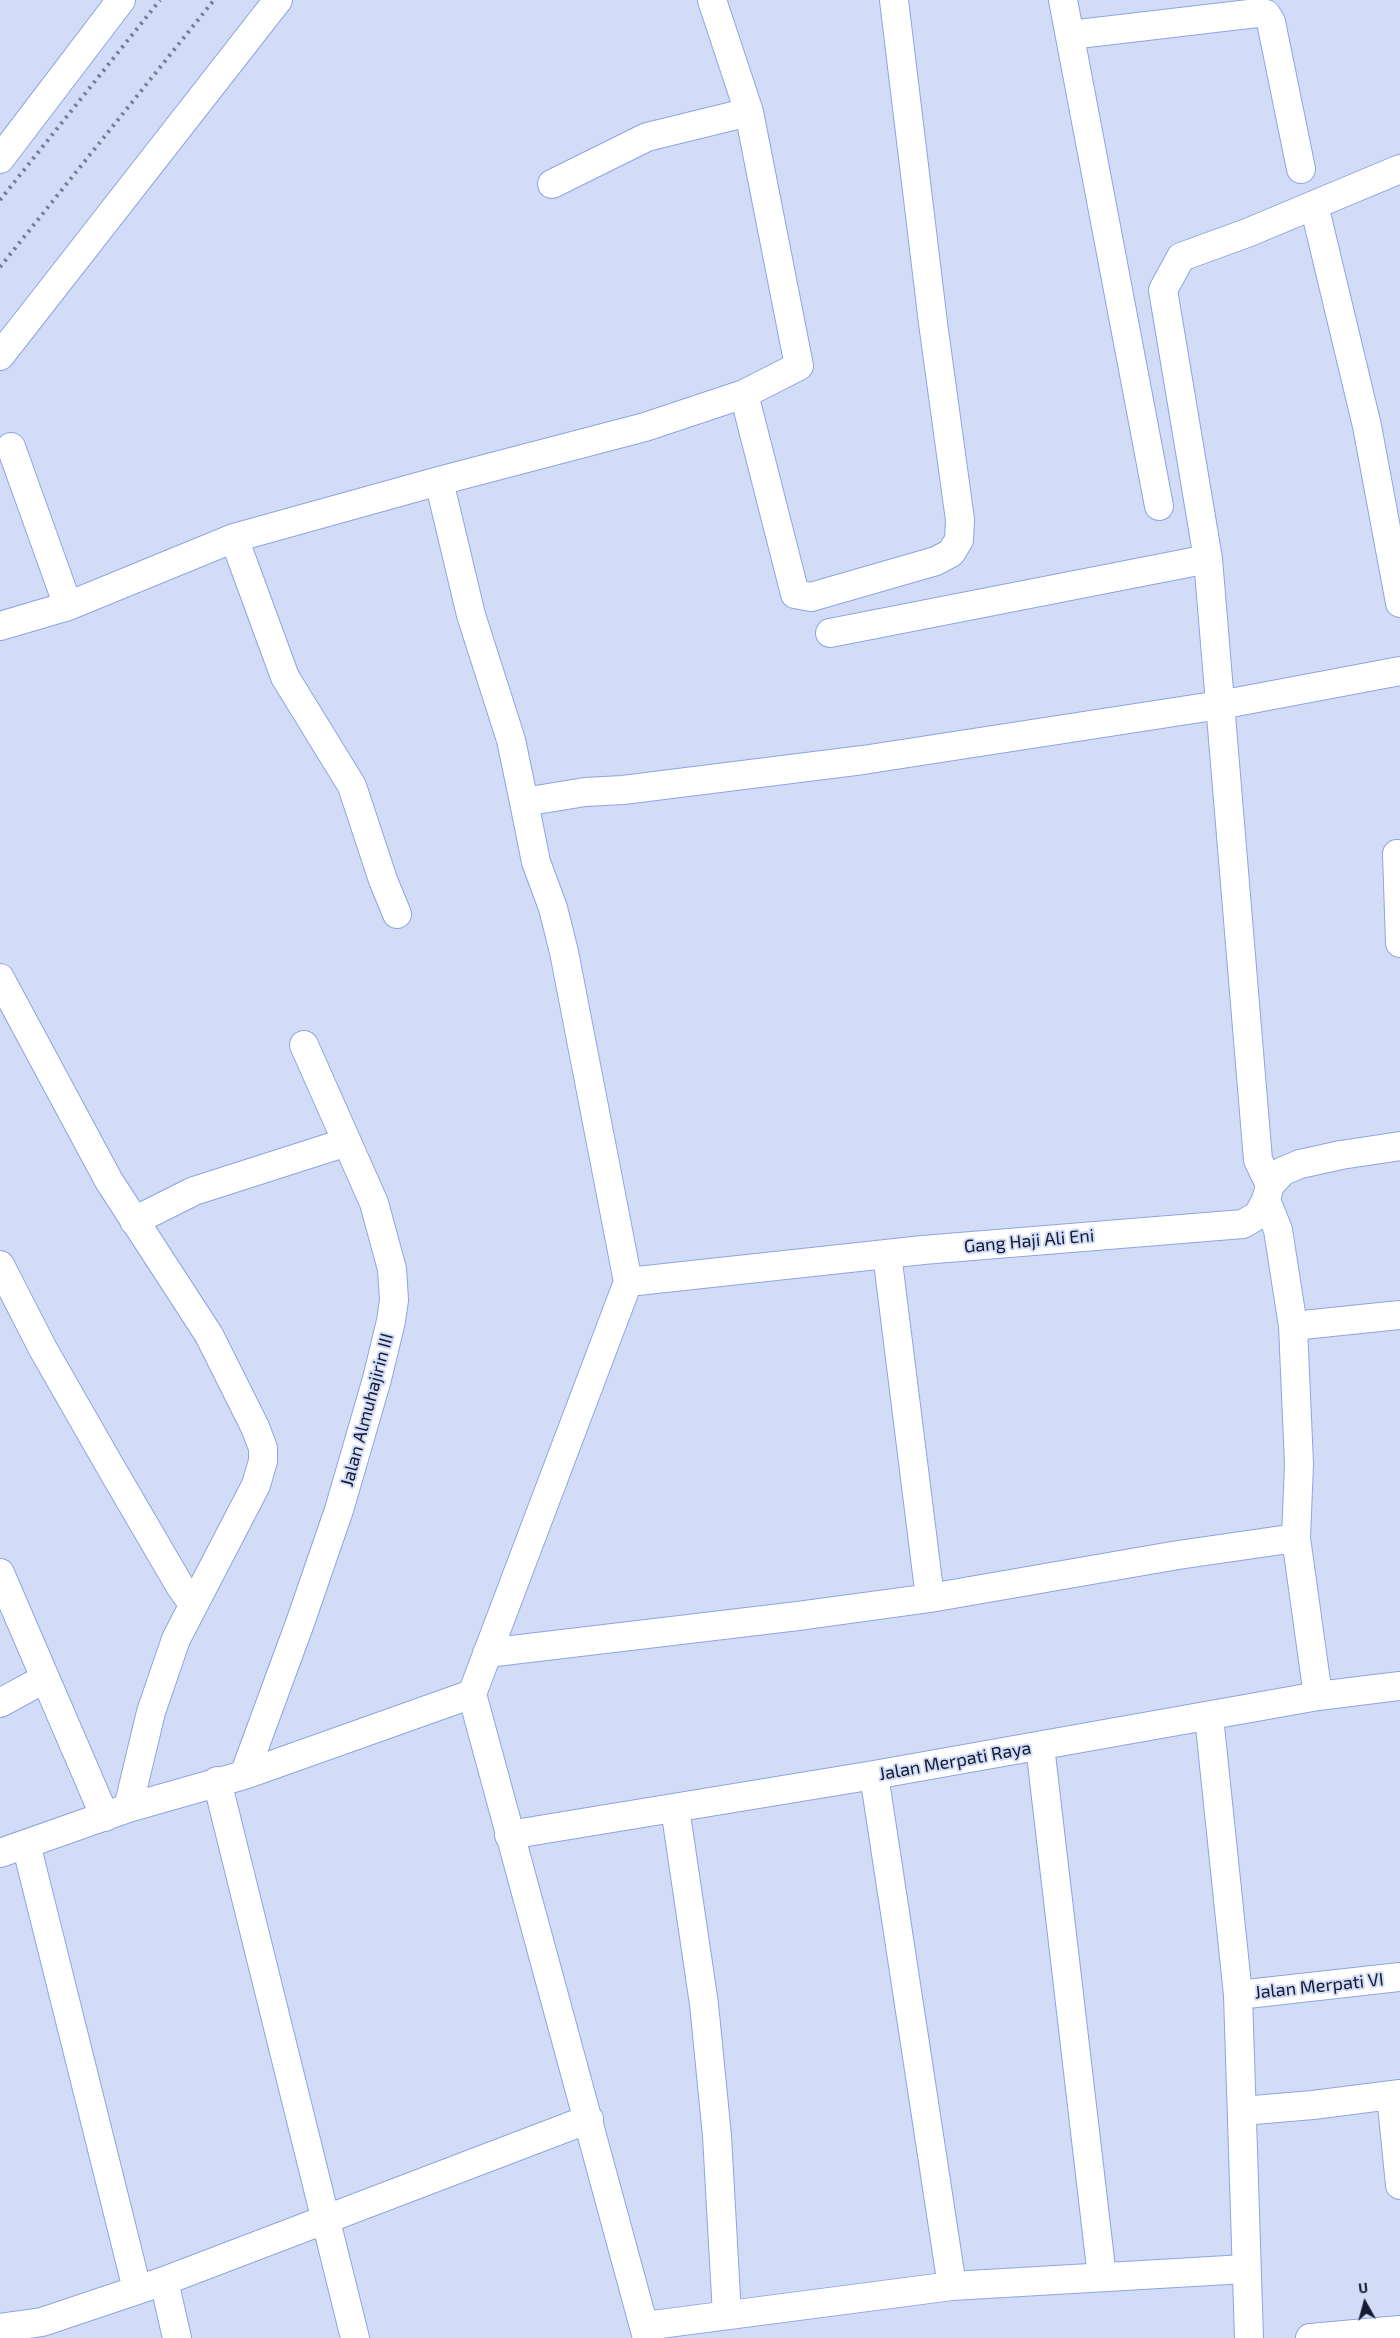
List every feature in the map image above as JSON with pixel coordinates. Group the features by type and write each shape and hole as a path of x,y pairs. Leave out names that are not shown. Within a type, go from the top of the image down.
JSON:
{"street":[{"path":"0,159 121,0"},
{"path":"0,356 278,0"},
{"path":"0,626 68,606 234,538 439,481 645,427 744,394 799,366 748,112 712,0"},
{"path":"744,394 796,594 811,597 936,561 951,553 959,540 960,520 932,313 894,0"},
{"path":"1063,0 1159,506"},
{"path":"1070,35 1256,13 1266,14 1271,22 1301,169"},
{"path":"552,184 647,137 748,112"},
{"path":"1318,1696 1296,1538 1299,1464 1293,1326 1278,1230 1258,1160 1208,559 1163,290 1181,257 1400,169"},
{"path":"1314,205 1366,426 1400,603"},
{"path":"11,448 68,606"},
{"path":"439,481 471,615 510,740 536,862 553,908 564,952 628,1282 472,1694 646,2332 727,2315 952,2286 1245,2269"},
{"path":"234,538 285,677 352,786 383,880 397,914"},
{"path":"830,634 1208,559"},
{"path":"524,802 584,792 623,790 863,760 1220,705 1400,671"},
{"path":"1397,854 1400,943"},
{"path":"0,978 109,1181 209,1335 255,1427 263,1448 263,1461 256,1484 176,1639 116,1813"},
{"name":"Jalan Almuhajirin III","path":"244,1774 300,1623 339,1510 366,1421 391,1321 394,1300 392,1269 374,1203 304,1045"},
{"path":"134,1221 194,1191 346,1142"},
{"name":"Gang Haji Ali Eni","path":"628,1282 887,1254 1244,1224 1258,1215 1268,1192 1283,1171 1300,1164 1341,1155 1400,1146"},
{"path":"887,1254 930,1598"},
{"path":"0,1265 43,1349 180,1586 193,1604"},
{"path":"1293,1326 1400,1315"},
{"path":"486,1653 788,1618 930,1598 1178,1555 1296,1538"},
{"path":"0,1573 44,1679 116,1813"},
{"path":"0,1703 44,1679"},
{"name":"Jalan Merpati Raya","path":"509,1835 874,1775 1318,1696 1400,1686"},
{"path":"0,1853 116,1813 244,1774 472,1694"},
{"path":"1208,1717 1238,1995 1245,2269 1249,2338"},
{"path":"1040,1746 1102,2277"},
{"path":"874,1775 952,2286"},
{"path":"217,1781 355,2338"},
{"path":"675,1808 704,2004 717,2136 727,2315"},
{"path":"26,1844 137,2289"},
{"name":"Jalan Merpati VI","path":"1238,1995 1400,1977"},
{"path":"1242,2111 1313,2105 1396,2094 1400,2184"},
{"path":"0,2328 43,2330 137,2289 164,2281 589,2118"},
{"path":"164,2281 177,2338"},
{"path":"1310,2338 1400,2330"}],"railway":[{"path":"0,200 160,0"},
{"path":"0,267 214,0"}]}
